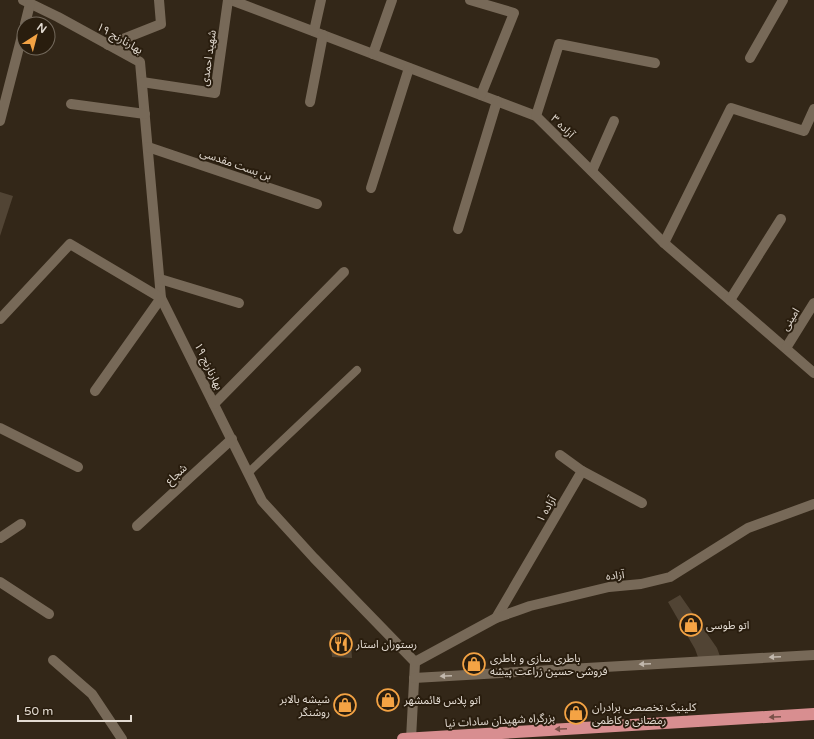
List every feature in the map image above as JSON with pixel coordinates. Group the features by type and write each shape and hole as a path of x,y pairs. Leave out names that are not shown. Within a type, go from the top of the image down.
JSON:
{"highway":[{"name":"بزرگراه شهیدان سادات نیا","path":"403,739 814,714"}],"street":[{"path":"108,44 161,24 159,0"},
{"name":"آزاده ۳","path":"230,0 255,4 318,33 536,116 664,242 814,373"},
{"name":"شهید احمدی","path":"142,82 215,93 230,0"},
{"path":"310,102 321,0"},
{"path":"373,54 392,0"},
{"path":"470,0 514,13 481,95"},
{"path":"750,58 782,0"},
{"path":"26,16 27,2"},
{"name":"بهارنارنج ۱۹","path":"27,2 58,17 140,62 161,298 262,501 314,558 415,662"},
{"path":"536,116 559,44 655,63"},
{"path":"0,121 17,56"},
{"path":"371,188 409,68"},
{"path":"458,229 497,101"},
{"path":"71,104 145,114"},
{"path":"664,242 731,108 804,131 814,109"},
{"path":"592,171 614,121"},
{"name":"بن بست مقدسی","path":"148,147 317,204"},
{"path":"730,300 781,219"},
{"path":"0,319 70,244 161,298 95,391"},
{"path":"214,404 344,272"},
{"path":"160,279 239,303"},
{"name":"امینی","path":"786,348 814,303"},
{"path":"0,428 78,467"},
{"name":"شجاع","path":"137,526 232,439"},
{"path":"560,455 582,471 642,503"},
{"name":"آزاده ۱","path":"496,618 582,471"},
{"name":"آزاده","path":"415,662 496,618 530,606 602,588 641,584 670,577 748,528 814,504"},
{"path":"0,538 21,524"},
{"path":"0,582 49,614"},
{"path":"414,678 814,654"},
{"path":"54,660 92,694 122,739"},
{"path":"411,738 415,662"}],"lane":[{"path":"248,473 357,370"}],"building":[{"path":"0,192 13,196 0,236"},
{"name":"اتو طوسی","path":"680,595 717,648 721,659 699,660 695,649 668,602"},
{"name":"رستوران استار","path":"330,630 350,630 352,658 332,657"}],"place":[{"name":"اتو طوسی","path":"691,625"},
{"name":"رستوران استار","path":"341,644"},
{"name":"باطری سازی و باطری فروشی حسین زراعت پیشه","path":"474,664"},
{"name":"اتو پلاس قائمشهر","path":"388,700"},
{"name":"شیشه بالابر روشنگر","path":"345,705"},
{"name":"کلینیک تخصصی برادران رمضانی و کاظمی","path":"576,713"}]}
